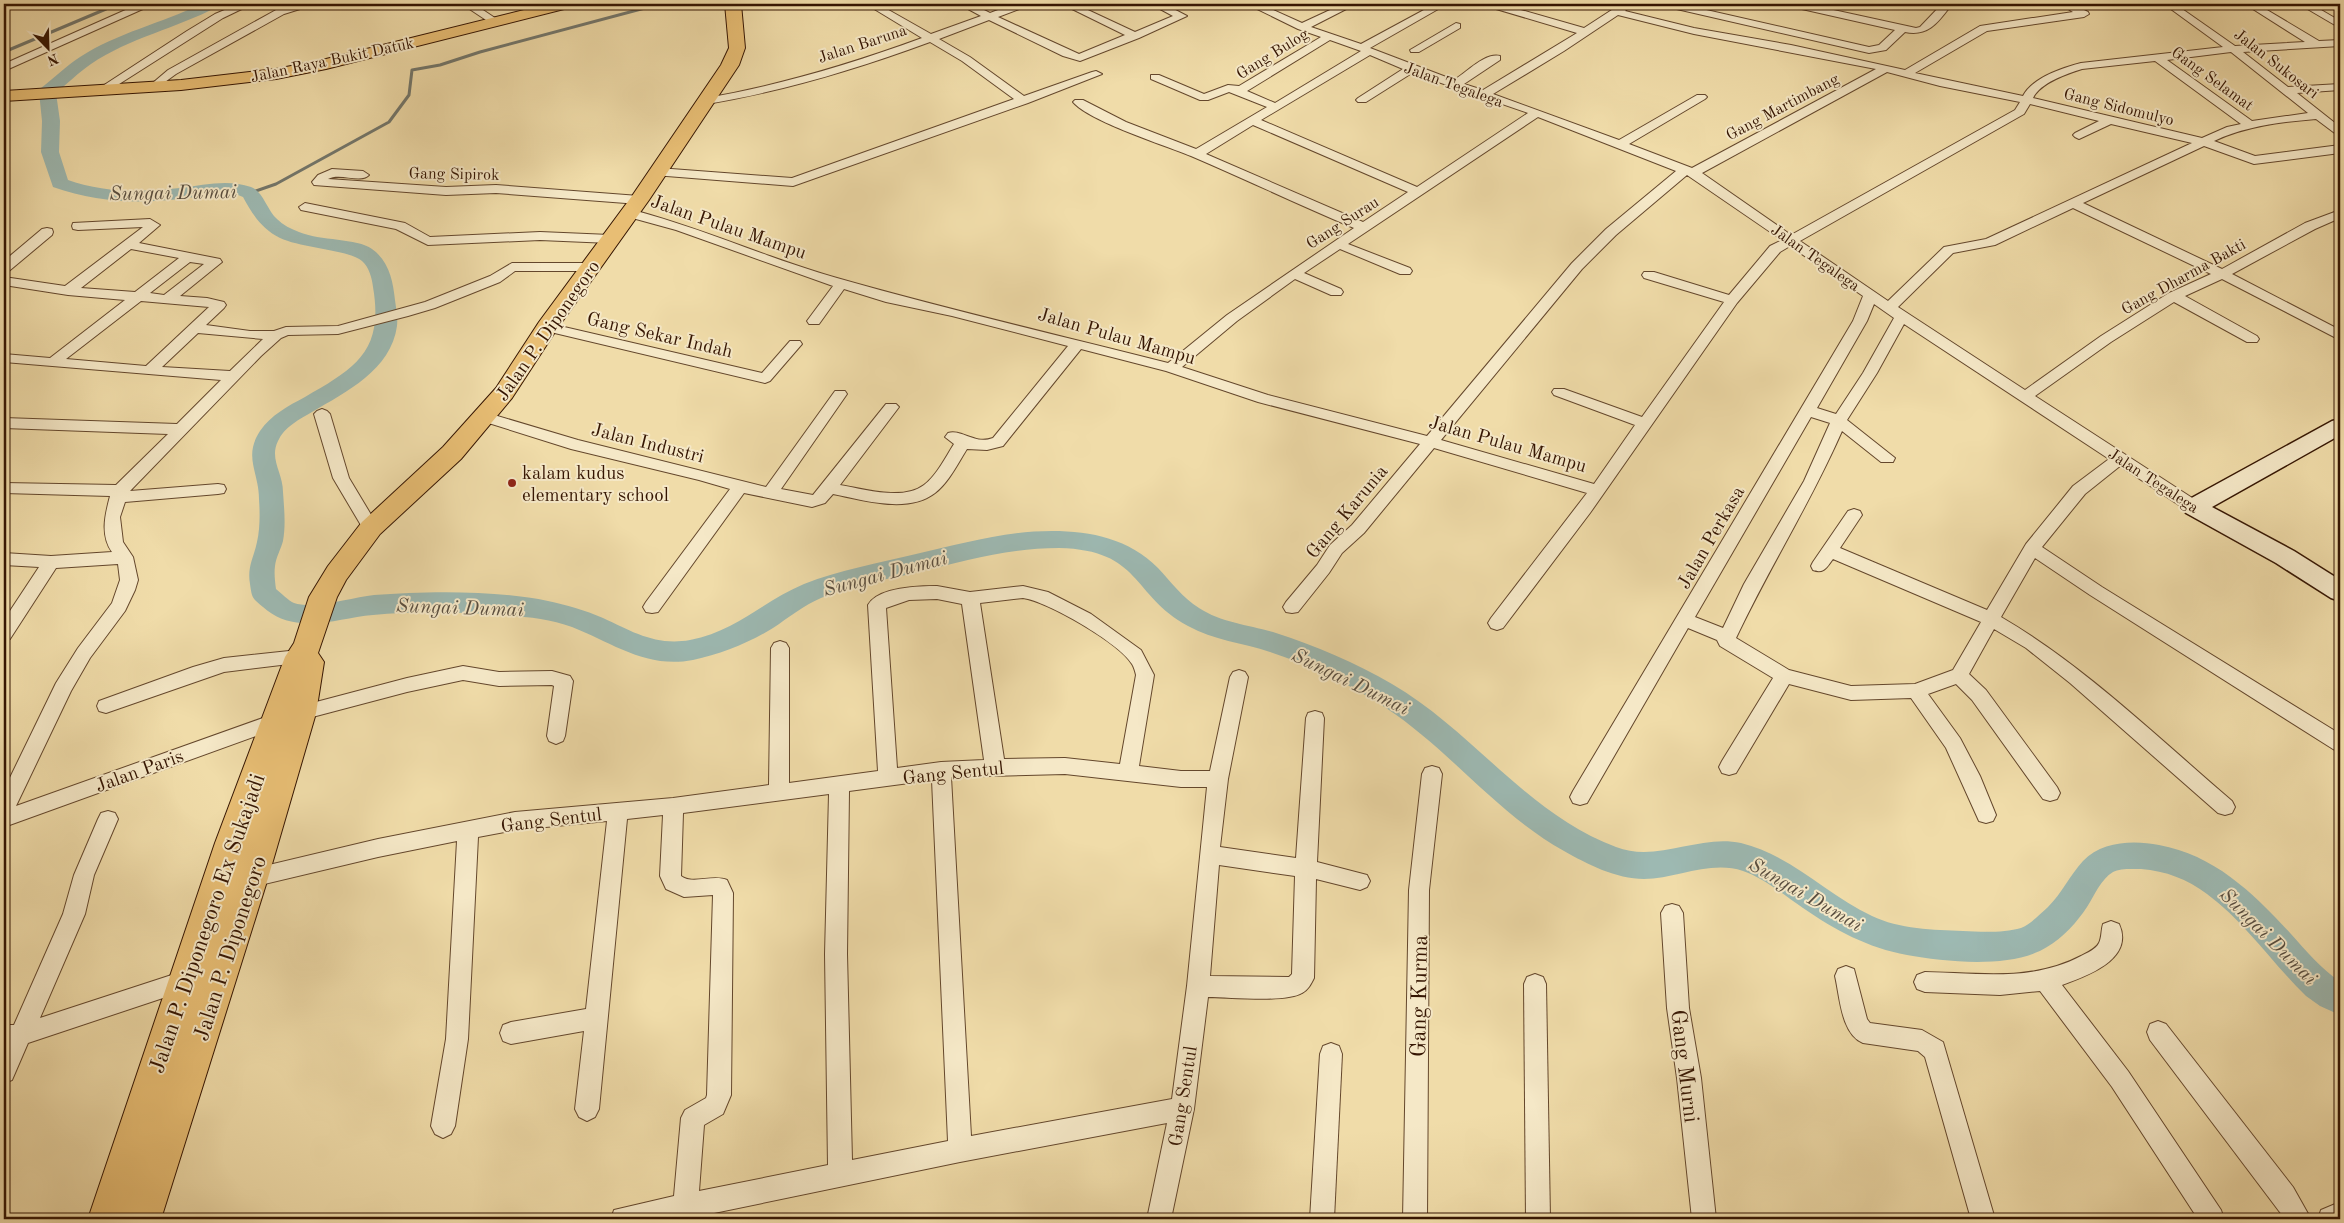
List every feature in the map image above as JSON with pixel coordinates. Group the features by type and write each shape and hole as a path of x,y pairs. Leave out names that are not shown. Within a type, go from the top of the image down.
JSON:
{"main road":[{"name":"Jalan Raya Bukit Datuk","path":"4,96 154,87 219,81 297,70 496,22 538,7 565,4"},
{"name":"Jalan P. Diponegoro","path":"142,1219 252,878 288,718 323,597 337,573 371,528 452,453 504,393 547,328 658,172 730,65 737,48 733,4"},
{"name":"Jalan P. Diponegoro Ex Sukajadi","path":"107,1219 231,843 288,718"},
{"path":"186,980 223,969"}],"street":[{"path":"4,61 132,5 149,4"},
{"path":"101,91 198,28 247,4"},
{"path":"467,4 496,22"},
{"path":"871,4 994,78 1024,101"},
{"path":"964,4 1077,58 1084,57 1182,16 1156,4"},
{"name":"Jalan Baruna","path":"707,100 745,94 816,75 930,38 1023,4"},
{"path":"1067,4 1135,36"},
{"path":"1302,27 1351,4"},
{"path":"1197,154 1442,4"},
{"path":"1490,4 1585,32"},
{"path":"1483,94 1529,68 1628,4"},
{"path":"1668,4 1870,50 1882,48 1902,29"},
{"path":"1793,4 1916,31 1924,29 1947,4"},
{"path":"1907,73 1984,28 2084,14 2065,4"},
{"name":"Jalan Sukosari","path":"2169,4 2233,49 2340,132"},
{"path":"2250,4 2316,44"},
{"path":"2304,4 2340,25"},
{"path":"4,68 132,5"},
{"name":"Jalan Tegalega","path":"1260,5 1302,27 1330,36 1411,69 1536,112 1690,171 2024,398 2194,507 2285,557 2340,592"},
{"path":"154,87 172,72 280,12 296,7"},
{"name":"Gang Sidomulyo","path":"1617,12 1708,34 1791,48 1886,68 1940,83 2027,100 2215,145 2258,160 2340,149"},
{"path":"1394,62 1456,26"},
{"name":"Gang Bulog","path":"1276,107 1241,93 1240,90 1330,36"},
{"path":"1497,623 1597,490 1732,300 1775,249 2020,112 2032,89 2072,68 2233,49 2340,43"},
{"path":"1456,84 1478,70 1483,64 1496,58"},
{"name":"Gang Selamat","path":"2158,58 2250,125"},
{"name":"Gang Martimbang","path":"1431,442 1591,252 1611,232 1690,171 1886,68"},
{"path":"1362,100 1411,69"},
{"path":"658,172 793,182 1096,74"},
{"path":"1155,77 1204,98 1227,88 1240,90"},
{"path":"2286,90 2340,87"},
{"path":"1620,144 1701,97"},
{"path":"1079,102 1134,129 1197,154 1271,189 1365,228"},
{"name":"Gang Surau","path":"1171,368 1232,318 1294,274 1536,112"},
{"path":"2120,458 2079,490 2032,548 1959,675 1916,691 1851,694 1784,676 1726,641 1753,584 1812,481 1839,421 1870,373 1896,312 1949,250 1986,243 2231,130 2250,125 2318,116"},
{"path":"2079,135 2109,120"},
{"path":"1253,121 1418,192"},
{"name":"Gang Sipirok","path":"362,174 332,172 324,175 318,182 446,192 496,189 634,206"},
{"path":"2073,203 2222,274 2340,336"},
{"name":"Jalan Pulau Mampu","path":"634,206 681,228 811,275 891,299 1078,343 1171,368 1263,399 1431,442 1597,490"},
{"path":"305,207 400,226 428,241 540,236 610,239"},
{"name":"Gang Dharma Bakti","path":"2024,398 2106,339 2174,296 2222,274 2310,226 2340,214"},
{"path":"68,291 154,227 153,224 109,223 78,226"},
{"path":"4,268 47,232"},
{"path":"129,245 159,249 190,256 190,258 215,262 166,300"},
{"path":"1340,245 1405,271"},
{"path":"52,363 137,296 190,258"},
{"path":"195,328 250,335 276,335 289,330 328,332 353,327 430,305 495,279 512,267 591,267"},
{"path":"1294,274 1336,292"},
{"path":"1649,275 1732,300"},
{"path":"4,281 68,291 219,304 149,371"},
{"path":"814,321 842,283"},
{"name":"Jalan Perkasa","path":"1580,797 1686,620 1860,321 1870,295"},
{"path":"2174,296 2252,339"},
{"name":"Gang Sekar Indah","path":"547,328 765,378 795,344"},
{"path":"4,810 63,688 84,653 120,606 130,580 125,557 115,543 112,517 119,494 181,429 276,335"},
{"path":"891,406 828,488 892,498 910,498 920,494 932,486 958,440 987,445 998,442 1078,343"},
{"path":"4,358 149,371 234,376"},
{"path":"1559,392 1644,423"},
{"path":"770,493 840,394"},
{"path":"1808,410 1839,421 1887,458"},
{"path":"322,414 340,478 371,528"},
{"name":"Jalan Industri","path":"484,416 576,445 702,475 740,487 812,501 819,499 828,488"},
{"path":"4,423 181,429"},
{"path":"2194,507 2340,426"},
{"name":"Gang Karunia","path":"1292,606 1323,569 1336,549 1358,529 1431,442"},
{"path":"652,606 740,487"},
{"path":"4,488 119,494 218,489"},
{"path":"1819,566 1854,515"},
{"path":"2032,548 2104,596 2340,744"},
{"path":"1830,550 1991,619 2032,644 2076,678 2225,807"},
{"path":"4,559 51,562 125,557"},
{"path":"4,634 51,562"},
{"path":"888,779 877,605 881,601 891,598 935,592 970,598 1020,591 1042,595 1100,628 1136,655 1142,664 1145,675 1128,773"},
{"path":"970,598 994,766"},
{"path":"1686,620 1727,637"},
{"path":"106,706 216,667 307,647"},
{"path":"779,793 780,648"},
{"name":"Jalan Paris","path":"4,819 288,718 407,685 463,673 472,672 499,679 552,678 564,681 556,736"},
{"path":"1959,675 1980,695 2050,793"},
{"path":"1728,768 1784,676"},
{"path":"1218,780 1239,677"},
{"path":"1916,691 1953,743 1970,776 1986,815"},
{"path":"1198,986 1287,988 1300,983 1303,978 1306,868 1315,718"},
{"name":"Gang Sentul","path":"252,878 378,848 525,820 673,806 888,779 941,770 994,766 1065,766 1218,780 1198,986 1182,1109 1159,1219"},
{"path":"941,770 960,1150"},
{"name":"Gang Kurma","path":"1415,1219 1419,890 1432,774"},
{"path":"839,784 836,954 840,1174"},
{"path":"673,806 670,876 672,882 676,886 683,888 720,886 723,893 720,1095 715,1106 693,1118 685,1207"},
{"path":"587,1109 618,812"},
{"path":"4,1072 12,1036 74,914 84,875 108,819"},
{"path":"444,1126 457,1039 468,830"},
{"path":"1210,855 1306,868 1360,881"},
{"name":"Gang Murni","path":"1672,913 1678,1008 1689,1078 1704,1219"},
{"path":"1924,982 2023,984 2045,980 2086,964 2100,955 2109,946 2111,932"},
{"path":"1846,976 1857,1023 1863,1032 1873,1036 1922,1040 1935,1050 1983,1219"},
{"path":"12,1036 186,980"},
{"path":"2045,980 2120,1079 2212,1219"},
{"path":"1535,984 1534,1102 1538,1219"},
{"path":"512,1033 596,1018"},
{"path":"2158,1032 2284,1196 2299,1219"},
{"path":"1322,1219 1331,1054"},
{"path":"623,1219 960,1150 1182,1109"},
{"path":"2330,1219 2340,1214"}],"waterway":[{"path":"4,52 106,9 99,4"},
{"name":"Sungai Dumai","path":"212,4 184,18 128,39 86,60 47,92 51,121 50,152 60,183 92,193 143,196 222,188 243,190 250,193 259,210 269,222 282,231 295,238 310,242 361,251 371,258 378,268 383,286 386,326 382,341 375,354 354,376 281,422 272,431 264,448 263,458 271,484 272,513 270,541 262,566 263,592 287,611 310,614 372,605 407,603 521,607 547,610 573,617 633,645 660,652 674,652 700,648 733,637 817,589 889,570 1023,541 1072,540 1099,544 1123,553 1134,561 1169,598 1184,611 1202,622 1271,642 1301,653 1331,665 1388,695 1427,723 1501,790 1530,813 1578,844 1613,860 1629,865 1644,866 1707,855 1739,856 1750,859 1773,871 1830,909 1875,933 1916,942 1980,946 2018,943 2035,938 2066,910 2093,872 2102,863 2115,857 2133,855 2159,858 2179,863 2215,882 2246,909 2312,979 2325,991 2340,999"},
{"path":"250,193 276,184 389,122 409,95 412,70 440,65 480,52 660,4"}],"place":[{"name":"kalam kudus elementary school","path":"512,483"}]}
